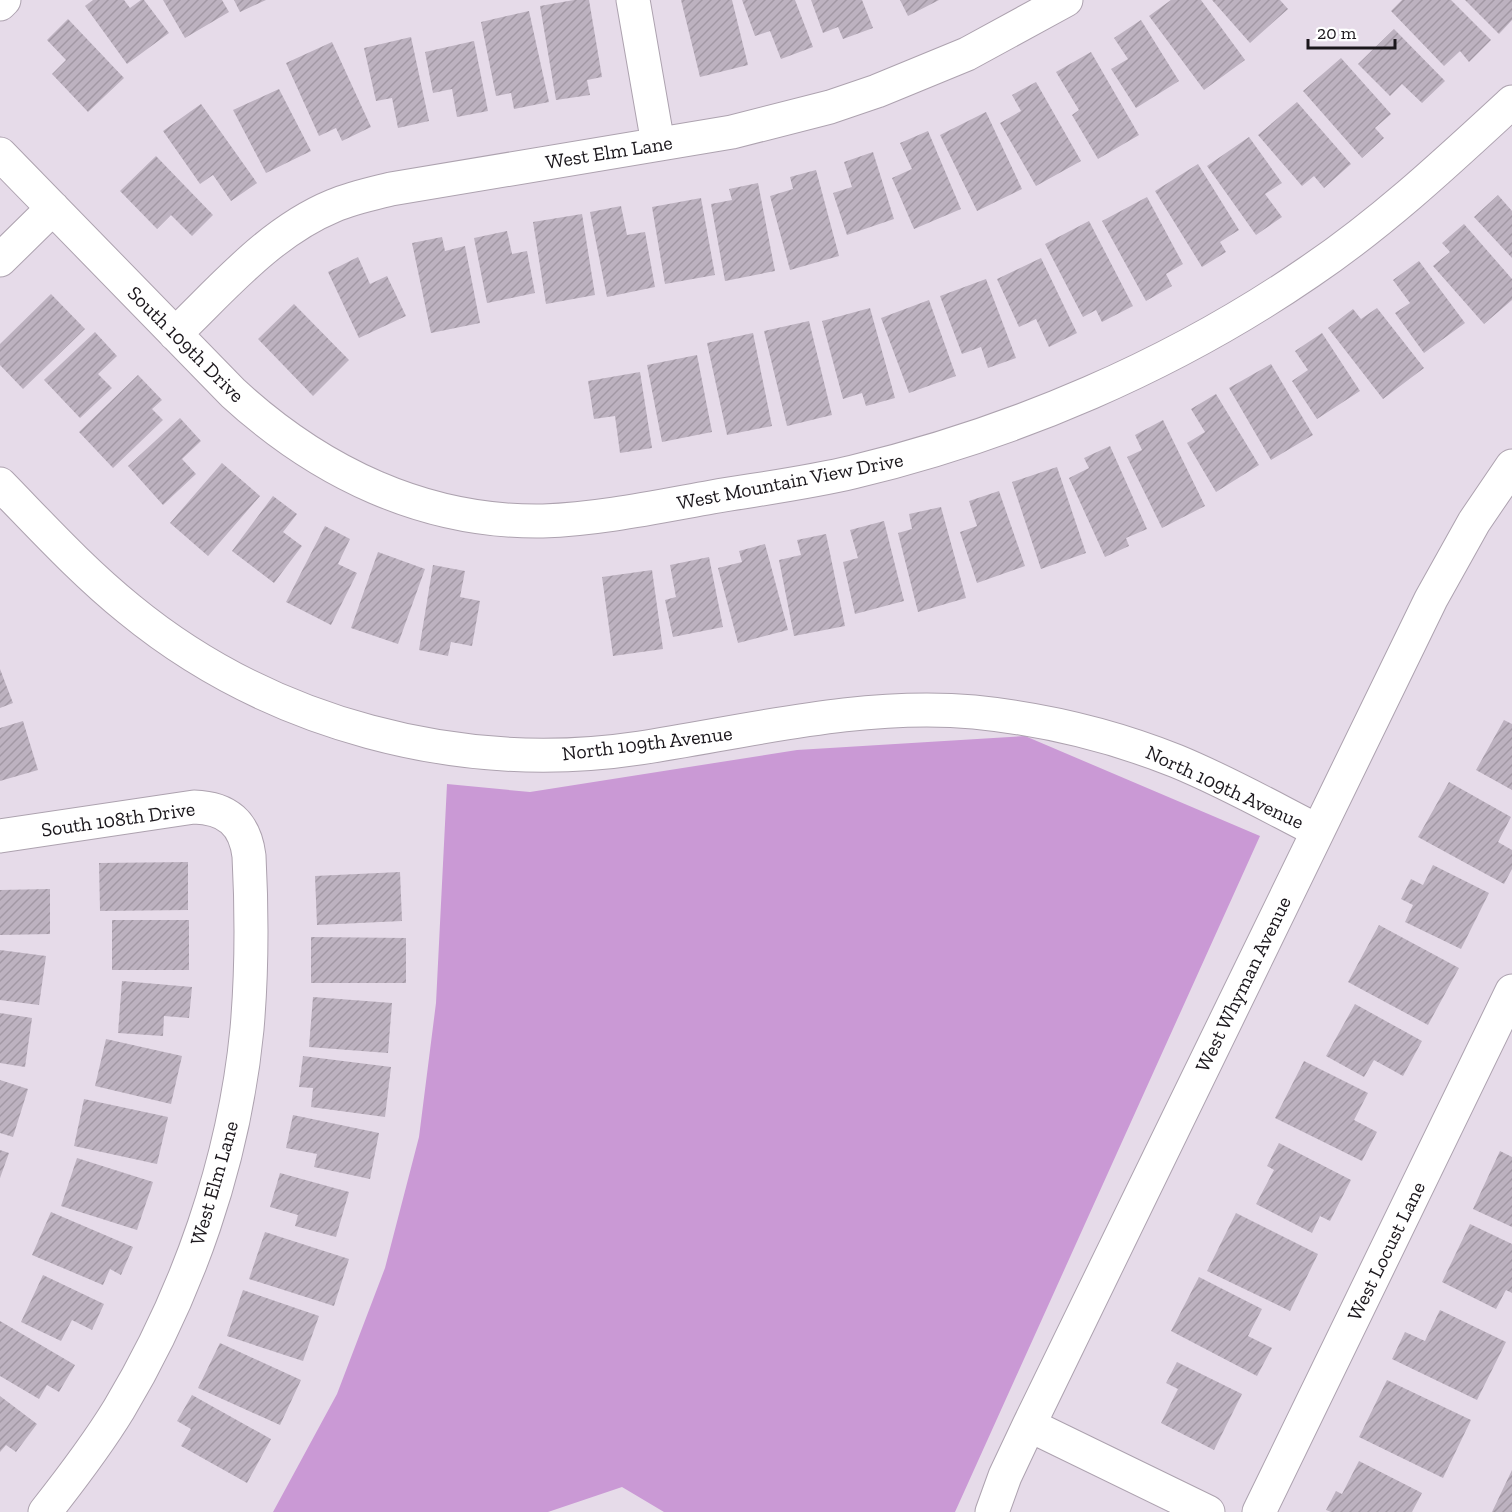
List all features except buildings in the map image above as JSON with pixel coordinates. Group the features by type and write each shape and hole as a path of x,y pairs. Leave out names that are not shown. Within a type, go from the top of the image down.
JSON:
{"street":[{"path":"0,4 4,0"},
{"path":"633,0 658,144"},
{"name":"West Elm Lane","path":"175,334 277,239 303,221 360,196 732,132 782,120 878,92 967,54 1066,0"},
{"name":"West Mountain View Drive","path":"400,497 434,508 507,520 541,521 604,516 830,477 899,460 976,437 1104,387 1198,339 1273,296 1380,219 1445,164 1512,102"},
{"name":"South 109th Drive","path":"0,153 233,393 280,433 336,470 400,497"},
{"path":"0,260 53,208"},
{"name":"West Whyman Avenue","path":"992,1512 1005,1476 1029,1425 1431,599 1474,522 1512,466"},
{"name":"North 109th Avenue","path":"0,484 97,581 145,622 197,658 233,678 290,704 350,727 382,736 482,753 575,754 638,748 847,715 909,710 972,712 1051,723 1146,750 1204,773 1318,831"},
{"name":"South 108th Drive","path":"0,836 194,807 214,809 233,819"},
{"name":"West Elm Lane","path":"45,1512 96,1445 149,1355 195,1252 223,1162 242,1072 248,1019 251,947 248,844 242,830 233,819"},
{"name":"West Locust Lane","path":"1259,1512 1512,990"},
{"path":"1029,1425 1208,1512"}],"shaded area":[{"path":"1025,736 1260,836 955,1512 664,1512 622,1487 548,1512 273,1512 337,1394 385,1268 419,1137 436,1003 447,784 530,792 797,750"}]}
